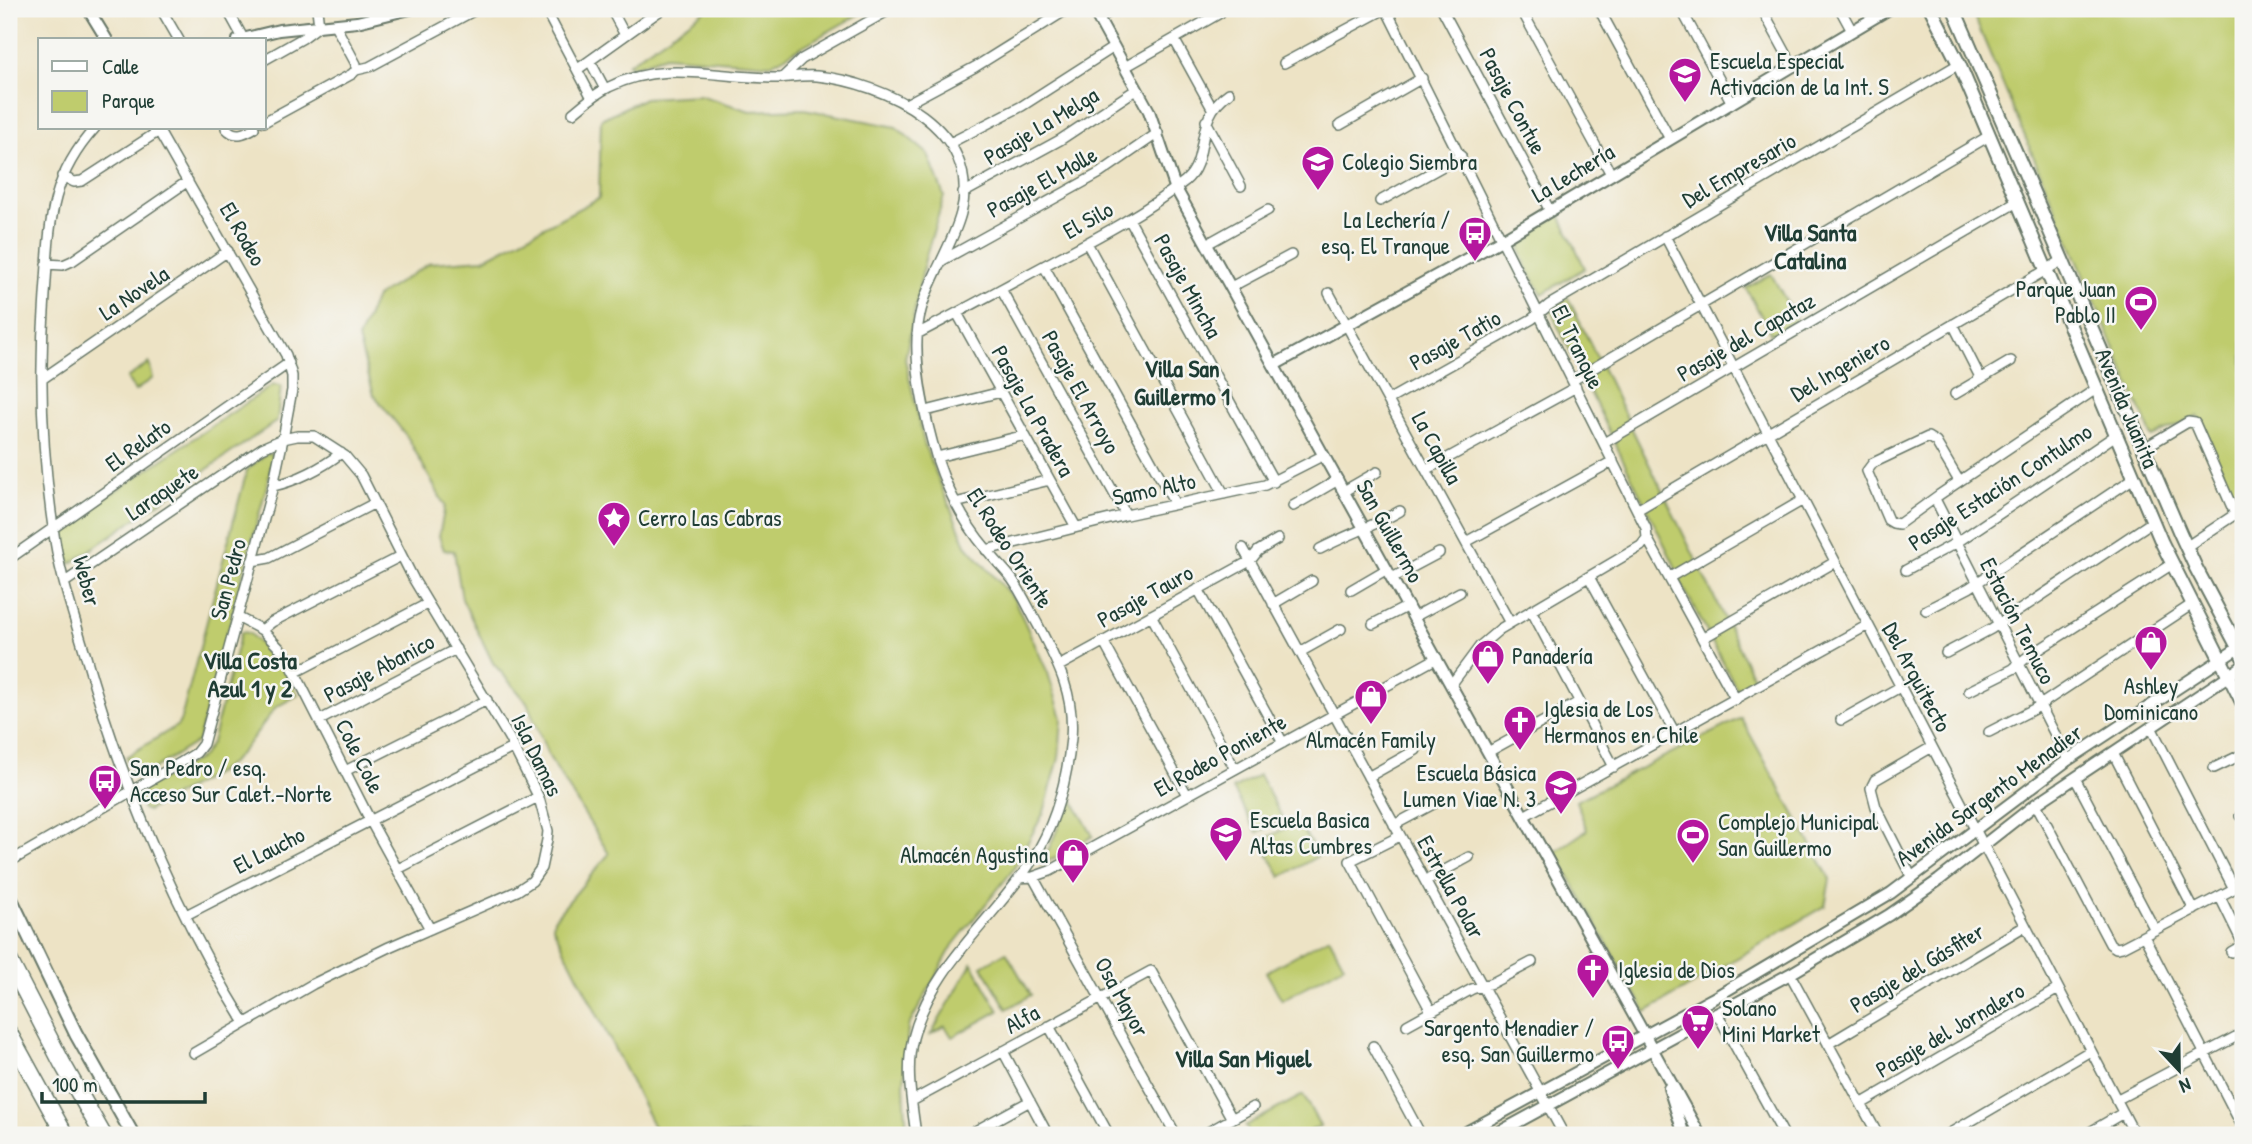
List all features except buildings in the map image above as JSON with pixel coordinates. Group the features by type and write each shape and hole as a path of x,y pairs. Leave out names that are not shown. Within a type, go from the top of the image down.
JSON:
{"highway":[{"path":"9,960 103,1135"},
{"path":"9,1033 65,1135"}],"main road":[{"name":"Avenida Juanita","path":"1931,9 1959,64 2171,565 2243,704"},
{"name":"Avenida Juanita","path":"1954,9 2186,547 2242,650"},
{"path":"9,895 76,1034 133,1135"},
{"path":"9,1129 12,1135"}],"street":[{"path":"89,9 106,38"},
{"path":"161,9 178,38"},
{"path":"227,9 241,38"},
{"path":"317,9 319,26"},
{"path":"245,38 279,30 379,18 410,9"},
{"path":"266,121 352,74 356,69 369,67 477,9"},
{"path":"545,9 592,98"},
{"path":"611,9 625,36"},
{"path":"578,69 662,9"},
{"path":"782,78 802,59 891,9"},
{"path":"906,104 975,67 1068,9"},
{"path":"1096,13 1114,9"},
{"path":"1125,66 1223,9"},
{"path":"1284,63 1386,9"},
{"name":"El Tranque","path":"1386,9 1613,461 1647,531 1647,538 1736,700"},
{"name":"Pasaje Contue","path":"1442,9 1550,211"},
{"path":"1521,9 1611,174"},
{"path":"1599,9 1670,139"},
{"path":"1681,9 1732,103"},
{"path":"1762,9 1793,66"},
{"path":"1840,9 1852,31"},
{"name":"La Lechería","path":"1274,365 1503,239 1889,9"},
{"name":"San Guillermo","path":"1096,13 1158,133 1175,187 1700,1135"},
{"path":"335,25 355,62 356,69"},
{"path":"266,59 319,26"},
{"path":"1174,39 1212,108"},
{"path":"950,143 1022,106 1114,47"},
{"path":"590,61 605,89"},
{"name":"Del Empresario","path":"1539,313 1959,64"},
{"name":"El Rodeo Oriente","path":"572,113 605,89 637,76 665,71 834,79 890,96 906,104 929,120 950,143 958,160 963,193 961,215 922,307 918,334 919,370 926,411 937,457 955,503 986,550 1013,581 1059,666 1071,701 1072,726 1068,762 1049,829 1036,855 942,975 916,1026 910,1052 909,1075 916,1135"},
{"path":"1339,125 1422,78"},
{"name":"Pasaje La Melga","path":"963,193 1060,140 1137,89"},
{"name":"El Silo","path":"918,334 1129,219 1190,176 1195,167 1206,121 1212,108 1228,93"},
{"path":"1206,121 1241,186"},
{"name":"Weber","path":"92,130 81,143 62,176 49,226 42,379 53,528 65,582 105,721 129,792 222,987 245,1023"},
{"path":"62,176 74,182 82,181 157,130"},
{"name":"El Rodeo","path":"159,130 289,363"},
{"path":"230,131 242,134 250,130"},
{"name":"Pasaje El Molle","path":"942,260 1082,183 1158,133"},
{"path":"1426,470 1575,384 1700,305 1989,135"},
{"path":"1380,201 1461,156"},
{"path":"46,264 60,265 72,261 188,181"},
{"name":"Pasaje del Capataz","path":"1604,443 2017,202"},
{"path":"1207,244 1268,210"},
{"name":"Pasaje Mincha","path":"1129,219 1274,482"},
{"name":"Del Arquitecto","path":"1665,236 2134,1135"},
{"path":"1087,243 1224,494"},
{"name":"La Novela","path":"42,379 228,251"},
{"path":"1231,288 1291,255"},
{"name":"Del Ingeniero","path":"1637,510 2063,260"},
{"path":"1044,266 1175,504"},
{"name":"Pasaje El Arroyo","path":"1001,289 1126,514"},
{"name":"La Capilla","path":"1329,293 1510,623"},
{"name":"Pasaje La Pradera","path":"957,313 1076,527"},
{"name":"Pasaje Tatio","path":"1388,400 1539,313"},
{"path":"1954,324 1981,379"},
{"path":"42,353 62,366"},
{"path":"1955,394 2011,361"},
{"name":"San Pedro","path":"9,862 196,753 203,744 273,486 292,390 289,363"},
{"name":"El Relato","path":"9,559 289,363"},
{"path":"1959,481 1932,438 1924,438 1872,463 1868,468 1868,475 1888,520 1902,523 1959,481 2096,389"},
{"path":"926,411 1001,392"},
{"path":"2144,448 2188,422 2195,423 2239,511 2186,547"},
{"path":"937,457 1025,435"},
{"name":"Pasaje Estación Contulmo","path":"1906,570 1956,543 2116,435"},
{"name":"Isla Damas","path":"194,1053 325,978 502,899 532,881 541,868 547,840 548,831 538,797 514,747 427,604 360,475 341,453 314,436 283,439"},
{"name":"Laraquete","path":"65,582 262,448 283,439"},
{"path":"273,486 296,478 331,461 341,453"},
{"name":"Samo Alto","path":"986,550 1126,514 1274,482 1324,455"},
{"path":"1466,542 1613,461"},
{"path":"1344,491 1377,472"},
{"path":"1926,610 1977,583 2134,478"},
{"path":"955,503 1050,480"},
{"path":"1293,506 1338,480"},
{"name":"Estación Temuco","path":"1935,499 2068,760"},
{"path":"1670,577 1803,500"},
{"path":"252,561 269,558 375,503"},
{"path":"1320,549 1377,525 1400,511"},
{"path":"1946,653 1998,624 2152,522"},
{"path":"1451,685 1480,646 1510,623 1641,546 1647,538"},
{"name":"Pasaje Tauro","path":"1059,666 1250,561 1258,551 1278,539"},
{"name":"Estrella Polar","path":"1243,548 1564,1135"},
{"path":"1351,590 1439,553"},
{"path":"262,630 272,622 401,556"},
{"path":"1703,638 1835,562"},
{"path":"1969,691 2018,664 2171,565"},
{"path":"1589,577 1675,733"},
{"path":"1273,604 1312,581"},
{"path":"1198,589 1283,743"},
{"path":"1414,617 1460,592"},
{"path":"296,672 427,604"},
{"path":"1989,732 2039,705 2191,605"},
{"path":"1373,624 1408,606"},
{"path":"1531,610 1614,767"},
{"path":"1151,615 1235,769"},
{"name":"Cole Cole","path":"237,617 262,630 286,655 370,820 430,929"},
{"path":"1524,816 1868,625"},
{"path":"1300,652 1340,629"},
{"path":"1103,641 1187,796"},
{"name":"Pasaje Abanico","path":"320,720 456,649"},
{"name":"Avenida Sargento Menadier","path":"1461,1135 1749,978 1868,907 1912,878 2068,760 2220,661 2242,650"},
{"name":"El Rodeo Poniente","path":"1019,878 1033,877 1050,871 1437,658"},
{"name":"Avenida Sargento Menadier","path":"1494,1135 1790,974 1908,903 2036,804 2243,666"},
{"path":"1842,720 1900,687"},
{"path":"345,771 487,699"},
{"path":"1488,752 1579,702"},
{"path":"2036,804 2110,944 2116,948 2239,887 2151,727"},
{"name":"El Laucho","path":"186,915 514,747"},
{"path":"1912,878 1876,807 1871,788 1875,780 1932,747"},
{"path":"1368,777 1416,750"},
{"path":"2113,753 2194,910"},
{"path":"2214,768 2243,754"},
{"path":"2075,778 2155,930"},
{"path":"398,869 538,797"},
{"path":"1394,825 1437,802"},
{"path":"1400,836 1350,861 1431,1011"},
{"path":"1425,881 1469,857"},
{"name":"Osa Mayor","path":"1033,877 1176,1135"},
{"path":"2220,897 2243,945 2231,952"},
{"name":"Pasaje del Gásfiter","path":"1828,1044 2025,926"},
{"path":"2144,936 2243,1128"},
{"path":"1407,1025 1472,989 1532,962"},
{"name":"Alfa","path":"912,1101 1151,971 1232,1119"},
{"path":"1790,974 1878,1135"},
{"name":"Pasaje del Jornalero","path":"1861,1104 2058,989"},
{"path":"1717,1013 1784,1135"},
{"path":"1049,1026 1109,1135"},
{"path":"2116,1100 2243,1033"},
{"path":"1373,1046 1422,1135"},
{"path":"1003,1051 1048,1135"},
{"path":"1948,1135 2091,1051"},
{"name":"San Guillermo","path":"1663,1067 1684,1135"},
{"path":"968,1135 1030,1101"},
{"path":"1203,1135 1253,1108"},
{"path":"2085,1135 2123,1113"}],"green space":[{"path":"707,9 868,9 771,64 665,56 634,66 628,64"},
{"name":"Parque Juan Pablo II","path":"1971,9 2243,9 2243,500 2237,504 2198,416 2152,437"},
{"path":"699,95 750,111 804,109 896,127 928,154 944,196 925,259 905,359 925,447 966,545 1014,599 1048,673 1062,718 1059,758 1044,812 1013,870 953,945 908,1027 904,1086 907,1135 658,1135 553,927 554,919 609,854 548,755 527,702 493,663 462,599 454,551 444,550 439,536 445,506 408,438 374,395 358,339 376,297 430,263 484,259 599,198 601,119 645,98"},
{"path":"1560,215 1585,268 1542,294 1526,265 1521,242 1523,236"},
{"path":"1771,274 1797,320 1771,334 1746,288"},
{"path":"1568,298 1755,681 1738,691 1680,581 1549,308"},
{"path":"149,363 153,378 135,391 127,378"},
{"path":"273,385 281,386 277,421 70,564 62,537 62,527"},
{"path":"267,453 273,455 267,485 198,741 139,778 133,776 126,757 178,725 181,719 247,470"},
{"path":"241,632 249,633 286,670 298,695 276,707 245,748 217,773 147,811 143,809 137,796 139,792 202,757 212,742"},
{"name":"Complejo Municipal San Guillermo","path":"1741,718 1830,879 1825,906 1646,1012 1555,852 1587,830 1576,801"},
{"path":"1259,775 1283,819 1257,833 1233,789"},
{"path":"1071,797 1093,836 1042,865"},
{"path":"1298,821 1318,856 1281,877 1261,841"},
{"path":"1329,937 1344,965 1282,1000 1266,972"},
{"path":"1006,952 1031,995 1007,1009 982,966"},
{"path":"972,963 999,1011 952,1037 945,1026 931,1034"},
{"path":"1303,1095 1320,1126 1303,1135 1251,1135 1245,1126"}],"place":[{"name":"Escuela Especial Activacion de la Int. S","path":"1685,104"},
{"name":"Colegio Siembra","path":"1318,192"},
{"name":"La Lechería / esq. El Tranque","path":"1475,263"},
{"name":"Parque Juan Pablo II","path":"2141,332"},
{"name":"Cerro Las Cabras","path":"614,548"},
{"name":"Ashley Dominicano","path":"2151,672"},
{"name":"Panadería","path":"1488,686"},
{"name":"Almacén Family","path":"1371,726"},
{"name":"Iglesia de Los Hermanos en Chile","path":"1520,752"},
{"name":"San Pedro / esq. Acceso Sur Calet.-Norte","path":"105,811"},
{"name":"Escuela Básica Lumen Viae N. 3","path":"1561,816"},
{"name":"Escuela Basica Altas Cumbres","path":"1226,863"},
{"name":"Complejo Municipal San Guillermo","path":"1693,865"},
{"name":"Almacén Agustina","path":"1073,885"},
{"name":"Iglesia de Dios","path":"1593,1000"},
{"name":"Solano Mini Market","path":"1698,1051"},
{"name":"Sargento Menadier / esq. San Guillermo","path":"1618,1071"}],"district":[{"name":"Villa Santa Catalina","path":"1810,247"},
{"name":"Villa San Guillermo 1","path":"1182,383"},
{"name":"Villa Costa Azul 1 y 2","path":"250,675"},
{"name":"Villa San Miguel","path":"1243,1059"}]}
